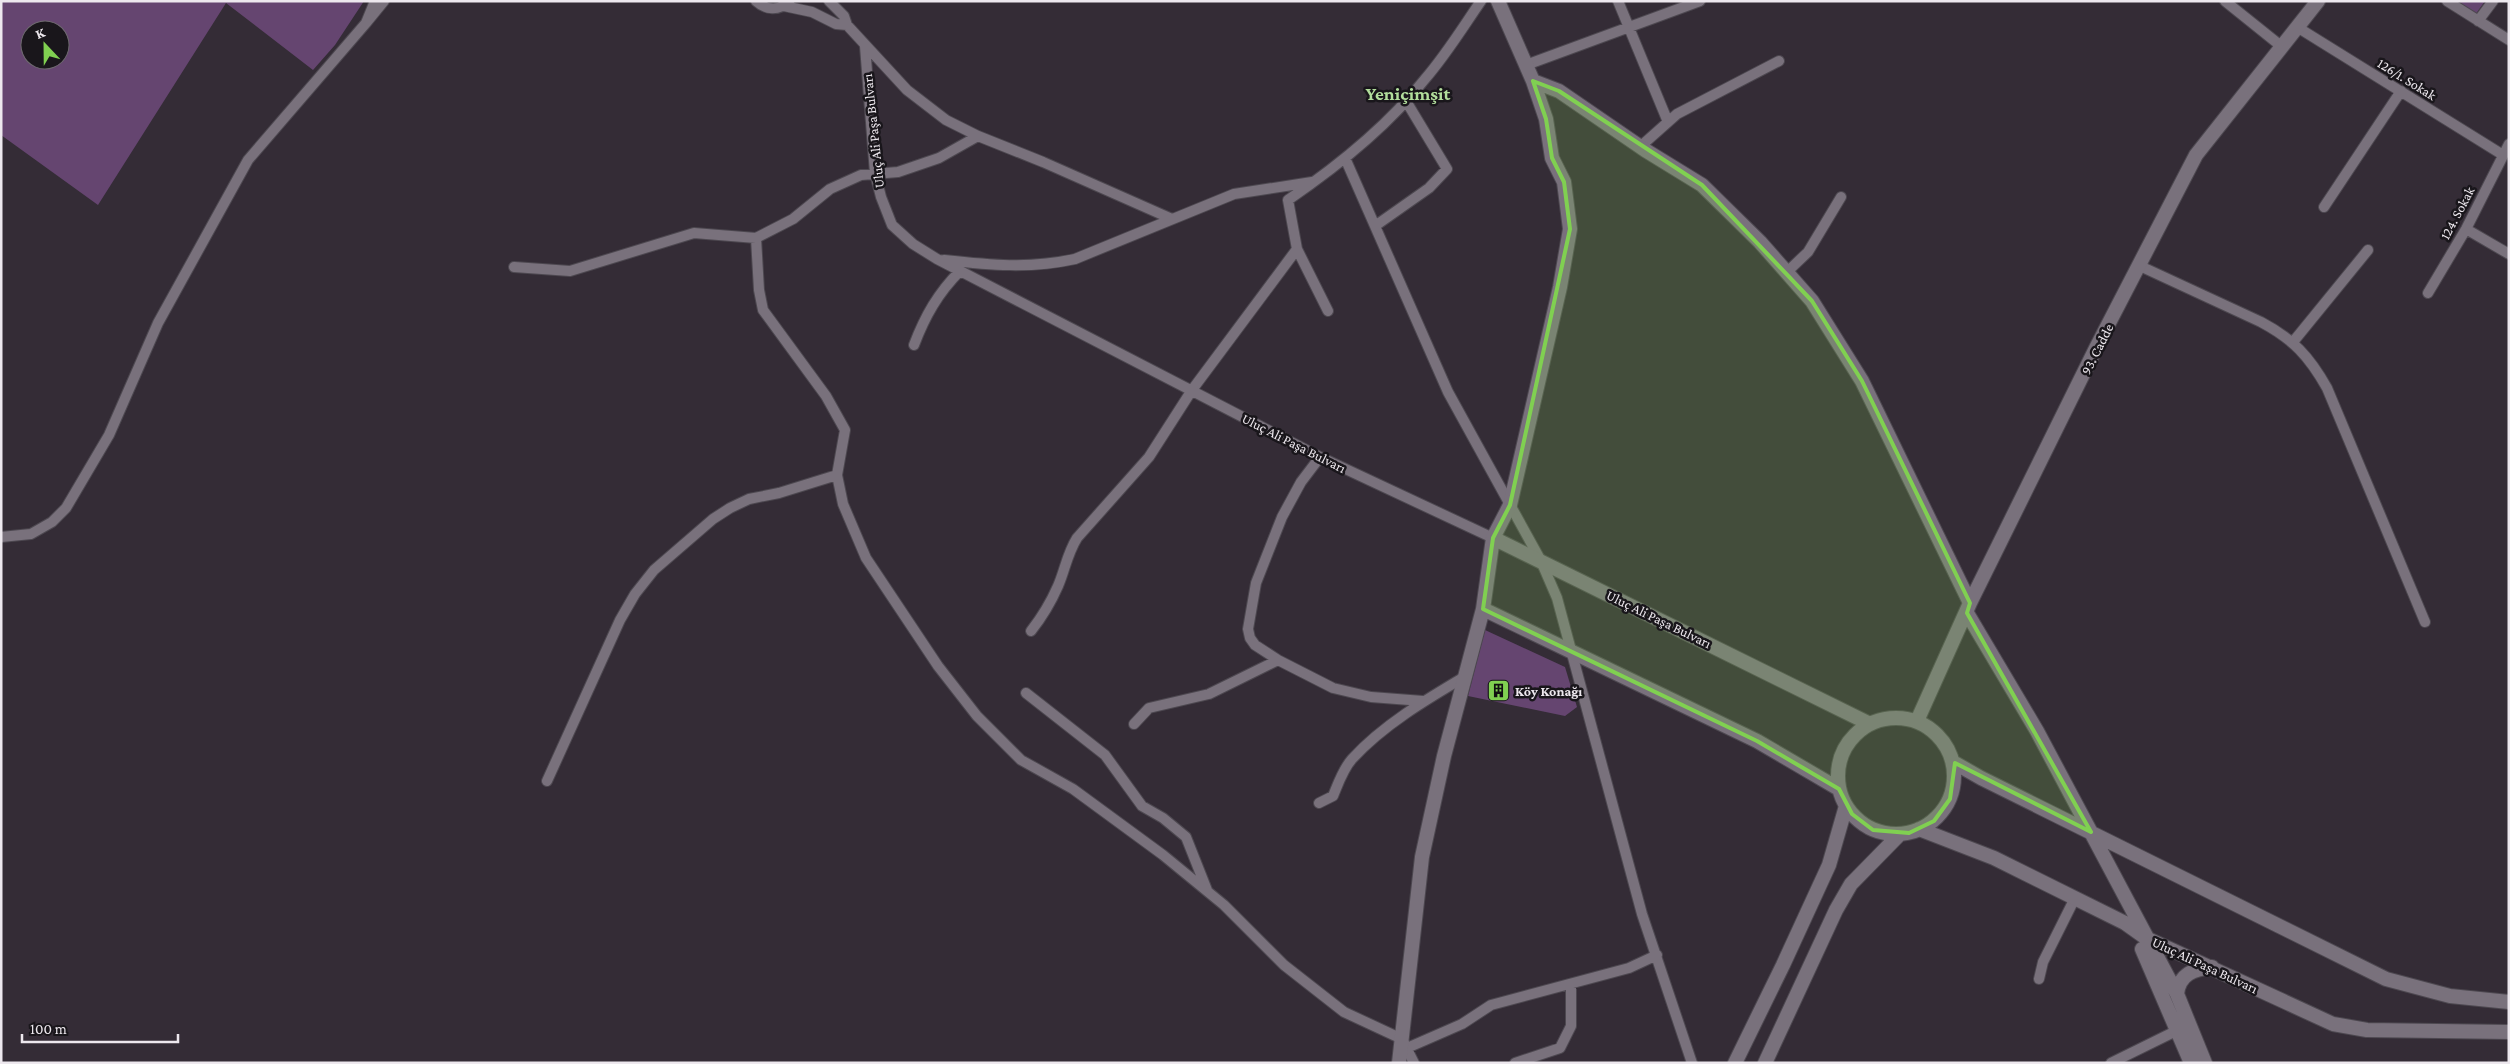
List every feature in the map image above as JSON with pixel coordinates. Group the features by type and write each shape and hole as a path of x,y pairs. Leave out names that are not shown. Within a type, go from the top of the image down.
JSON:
{"street":[{"path":"366,23 375,1"},
{"path":"1,537 31,534 52,522 66,508 109,435 158,323 248,160 384,1"},
{"path":"756,1 770,9 787,4 812,12 836,24 847,25"},
{"path":"829,1 844,16 847,25 865,46 907,90 946,120 978,136 1044,162 1172,219"},
{"path":"1328,311 1296,249 1288,200 1316,182 1381,128 1426,79 1481,1"},
{"path":"1407,1063 1405,1043 1422,858 1444,756 1484,609 1493,538 1510,505 1560,288 1570,229 1564,182 1552,158 1546,120 1533,80 1498,1"},
{"path":"1618,1 1668,122"},
{"path":"1526,65 1700,1"},
{"path":"2225,1 2281,46"},
{"name":"93. Cadde","path":"1917,721 1969,608 2096,348 2196,155 2318,1"},
{"path":"2447,1 2509,40"},
{"path":"2478,21 2493,1"},
{"name":"126/1. Sokak","path":"2297,26 2503,155"},
{"name":"Uluç Ali Paşa Bulvarı","path":"865,46 875,173 881,197 892,224 904,237 937,259 1320,457 1541,561 1870,724"},
{"path":"1641,146 1677,114 1779,61"},
{"path":"1533,80 1559,91 1702,185 1760,242 1812,301 1862,380 1969,608 2037,731 2177,994"},
{"path":"2324,207 2401,91"},
{"path":"1375,226 1429,188 1446,168 1406,101"},
{"path":"514,267 570,270 694,233 756,238 793,219 830,189 860,175 898,172 939,158 978,136"},
{"name":"124. Sokak","path":"2428,293 2466,228 2509,144"},
{"path":"1345,158 1448,392 1541,561 1557,598 1628,862 1692,1063"},
{"path":"937,259 1007,267 1047,266 1075,259 1234,194 1316,182"},
{"path":"1787,272 1808,252 1841,197"},
{"path":"2466,228 2509,254"},
{"path":"756,238 759,290 763,310 826,396 845,430 837,475 843,504 866,558 938,666 977,716 1021,760 1073,789 1163,854 1224,905 1284,965 1344,1012 1405,1043 1414,1063"},
{"path":"1031,631 1047,608 1058,586 1068,552 1077,538 1149,457 1192,390 1296,249"},
{"path":"2293,342 2368,250"},
{"path":"2140,266 2262,322 2293,342 2308,357 2327,388 2425,622"},
{"path":"914,345 934,301 960,271"},
{"path":"1320,457 1301,482 1282,517 1256,583 1248,629 1250,638 1255,645 1278,660 1333,688 1371,697 1423,701"},
{"path":"547,781 620,620 635,594 654,570 712,519 730,508 749,500 779,494 837,475"},
{"path":"1484,609 1756,741 1839,790"},
{"path":"1134,724 1149,708 1208,694 1278,660"},
{"path":"1319,803 1333,796 1339,779 1351,760 1423,701 1466,676"},
{"path":"1026,693 1104,755 1142,806 1163,818 1186,837 1207,891"},
{"path":"1898,717 1917,721 1940,737 1954,762 1955,781 1950,798 1940,814 1919,829 1900,834 1874,830 1858,820 1846,806 1839,790 1838,771 1843,752 1854,735 1870,724 1898,717"},
{"path":"1954,762 1981,778 2386,979 2450,996 2509,1002"},
{"path":"1735,1063 1783,965 1828,865 1846,806"},
{"name":"Uluç Ali Paşa Bulvarı","path":"1919,829 1994,858 2125,923 2146,938 2213,967 2307,1014 2333,1024 2367,1030 2509,1032"},
{"path":"1765,1063 1836,910 1852,884 1900,834"},
{"path":"2039,979 2043,962 2075,898"},
{"path":"2125,923 2145,954 2182,1028 2205,1063"},
{"path":"1405,1043 1462,1024 1491,1005 1629,968 1657,955"},
{"path":"2191,1063 2182,1028 2177,994 2178,985 2191,971 2213,967"},
{"path":"1515,1063 1560,1048 1571,1026 1571,984"},
{"path":"2111,1063 2182,1028"},
{"path":"1399,1063 1405,1043"}],"highlighted area":[{"path":"1533,81 1559,91 1702,185 1812,301 1862,381 1970,603 1967,613 2091,832 1955,763 1950,799 1934,821 1909,833 1873,830 1852,814 1839,789 1757,741 1483,609 1493,538 1510,505 1570,229 1564,182 1552,158 1546,119"}],"shaded area":[{"path":"1,1 364,1 335,45 313,70 226,3 98,205 1,135"},
{"path":"2447,1 2485,1 2473,18"},
{"path":"1485,630 1565,667 1577,707 1565,716 1468,696"}],"place":[{"name":"Köy Konağı","path":"1499,691"}],"district":[{"name":"Yeniçimşit","path":"1408,93"}]}
